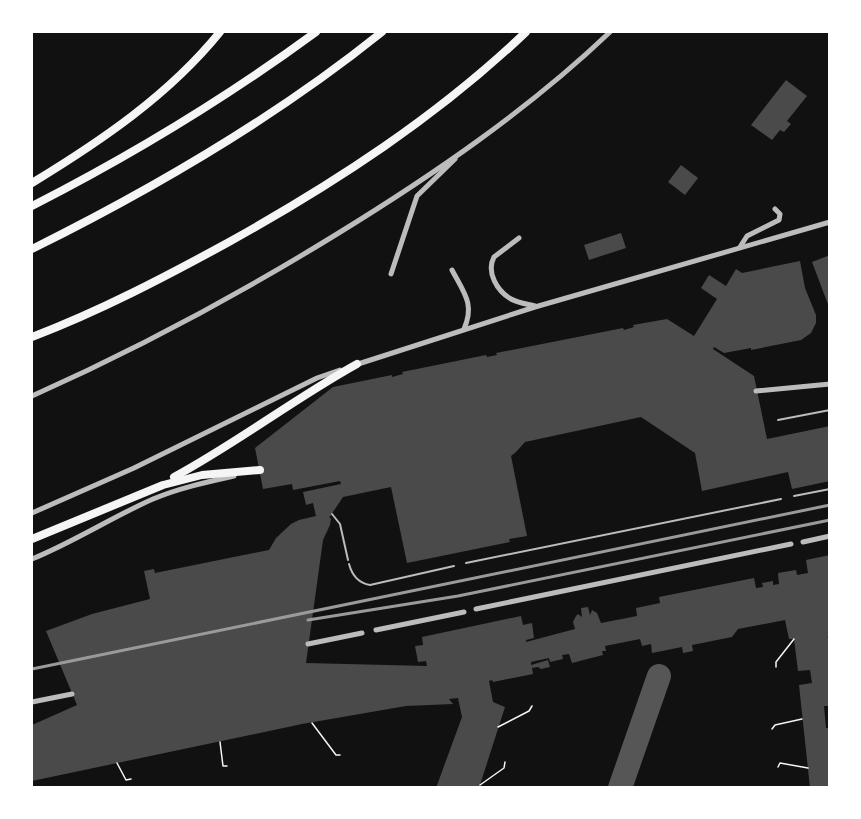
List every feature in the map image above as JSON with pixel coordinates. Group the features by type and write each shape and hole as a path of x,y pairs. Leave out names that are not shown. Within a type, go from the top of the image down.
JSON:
{"highway":[{"path":"32,183 89,147 142,109 220,32"},
{"path":"32,206 109,166 193,117 273,64 316,32"},
{"path":"32,249 137,194 221,144 311,85 382,32"},
{"path":"32,337 98,308 181,267 264,222 345,172 398,137 446,101 526,32"},
{"path":"32,539 152,488 222,451 291,403 357,364"},
{"path":"152,488 202,475 260,470"}],"street":[{"path":"32,396 160,335 245,289 383,206 463,151 561,76 610,32"},
{"path":"391,274 417,196 463,151"},
{"path":"740,247 747,236 779,220 780,214 775,209"},
{"path":"32,513 134,468 317,378 535,307 830,222"},
{"path":"519,238 494,257 490,267 501,290 508,297 535,307"},
{"path":"452,270 470,306 470,315 464,329"},
{"path":"756,391 830,384"},
{"path":"32,559 67,544 161,495 260,470"},
{"path":"803,542 830,536"},
{"path":"476,609 790,544"},
{"path":"376,630 464,612"},
{"path":"309,644 362,633"},
{"path":"32,702 72,694"}],"lane":[{"path":"778,420 830,410"},
{"path":"794,496 830,489"},
{"path":"466,563 781,499"},
{"path":"332,514 340,524 348,560"},
{"path":"349,564 356,579 370,585 454,566"}],"path":[{"path":"776,667 776,662 794,639"},
{"path":"498,727 529,711 532,706"},
{"path":"772,729 775,725 802,719"},
{"path":"312,723 336,755 340,755"},
{"path":"220,742 223,766 227,766"},
{"path":"480,785 504,768 505,762"},
{"path":"117,763 126,780 131,779"},
{"path":"778,767 780,763 808,768"}],"building":[{"path":"786,80 807,96 787,121 791,124 784,132 780,130 772,140 751,125"},
{"path":"681,165 698,178 685,195 668,182"},
{"path":"621,233 626,248 589,260 584,245"},
{"path":"830,255 830,307 829,307 812,262"},
{"path":"800,261 805,288 816,315 816,323 811,333 801,340 751,350 751,348 724,353 714,347 713,349 754,376 767,439 830,426 830,481 792,489 788,472 702,491 695,453 641,417 525,442 511,456 527,536 509,539 510,542 407,563 391,487 343,497 329,518 331,518 330,525 323,540 306,663 427,666 426,661 418,662 415,646 423,645 422,637 521,616 523,625 532,623 534,638 526,642 575,629 573,622 578,614 582,617 581,608 588,607 590,615 592,610 597,613 601,623 637,616 636,608 660,603 659,597 754,578 756,588 763,587 762,583 773,581 773,585 779,584 778,573 796,570 797,575 808,573 806,560 830,555 830,636 827,637 830,639 830,706 824,706 826,728 830,728 830,788 810,788 799,685 812,683 810,670 798,671 794,639 789,639 785,620 738,629 732,637 692,645 693,651 683,653 682,647 652,653 651,644 642,646 640,639 605,646 606,651 602,651 603,655 572,663 569,654 562,655 563,659 550,662 549,658 531,662 531,665 548,660 550,667 532,668 533,674 489,681 493,702 505,707 479,788 436,788 462,717 458,698 449,699 453,704 406,706 302,724 32,781 32,725 77,705 46,631 92,614 150,599 144,571 154,569 155,573 269,550 276,538 291,524 316,516 313,503 306,505 303,492 341,484 340,481 293,490 292,484 263,489 255,448 333,387 392,375 392,377 403,374 402,372 486,355 487,357 497,355 496,353 623,328 624,330 634,327 633,325 667,319 694,336 717,299 701,288 709,275 726,286 736,269 742,273"}],"taxiway":[{"path":"620,788 659,676"}],"railway":[{"path":"32,669 830,505"},
{"path":"308,620 458,596 830,520"}]}
